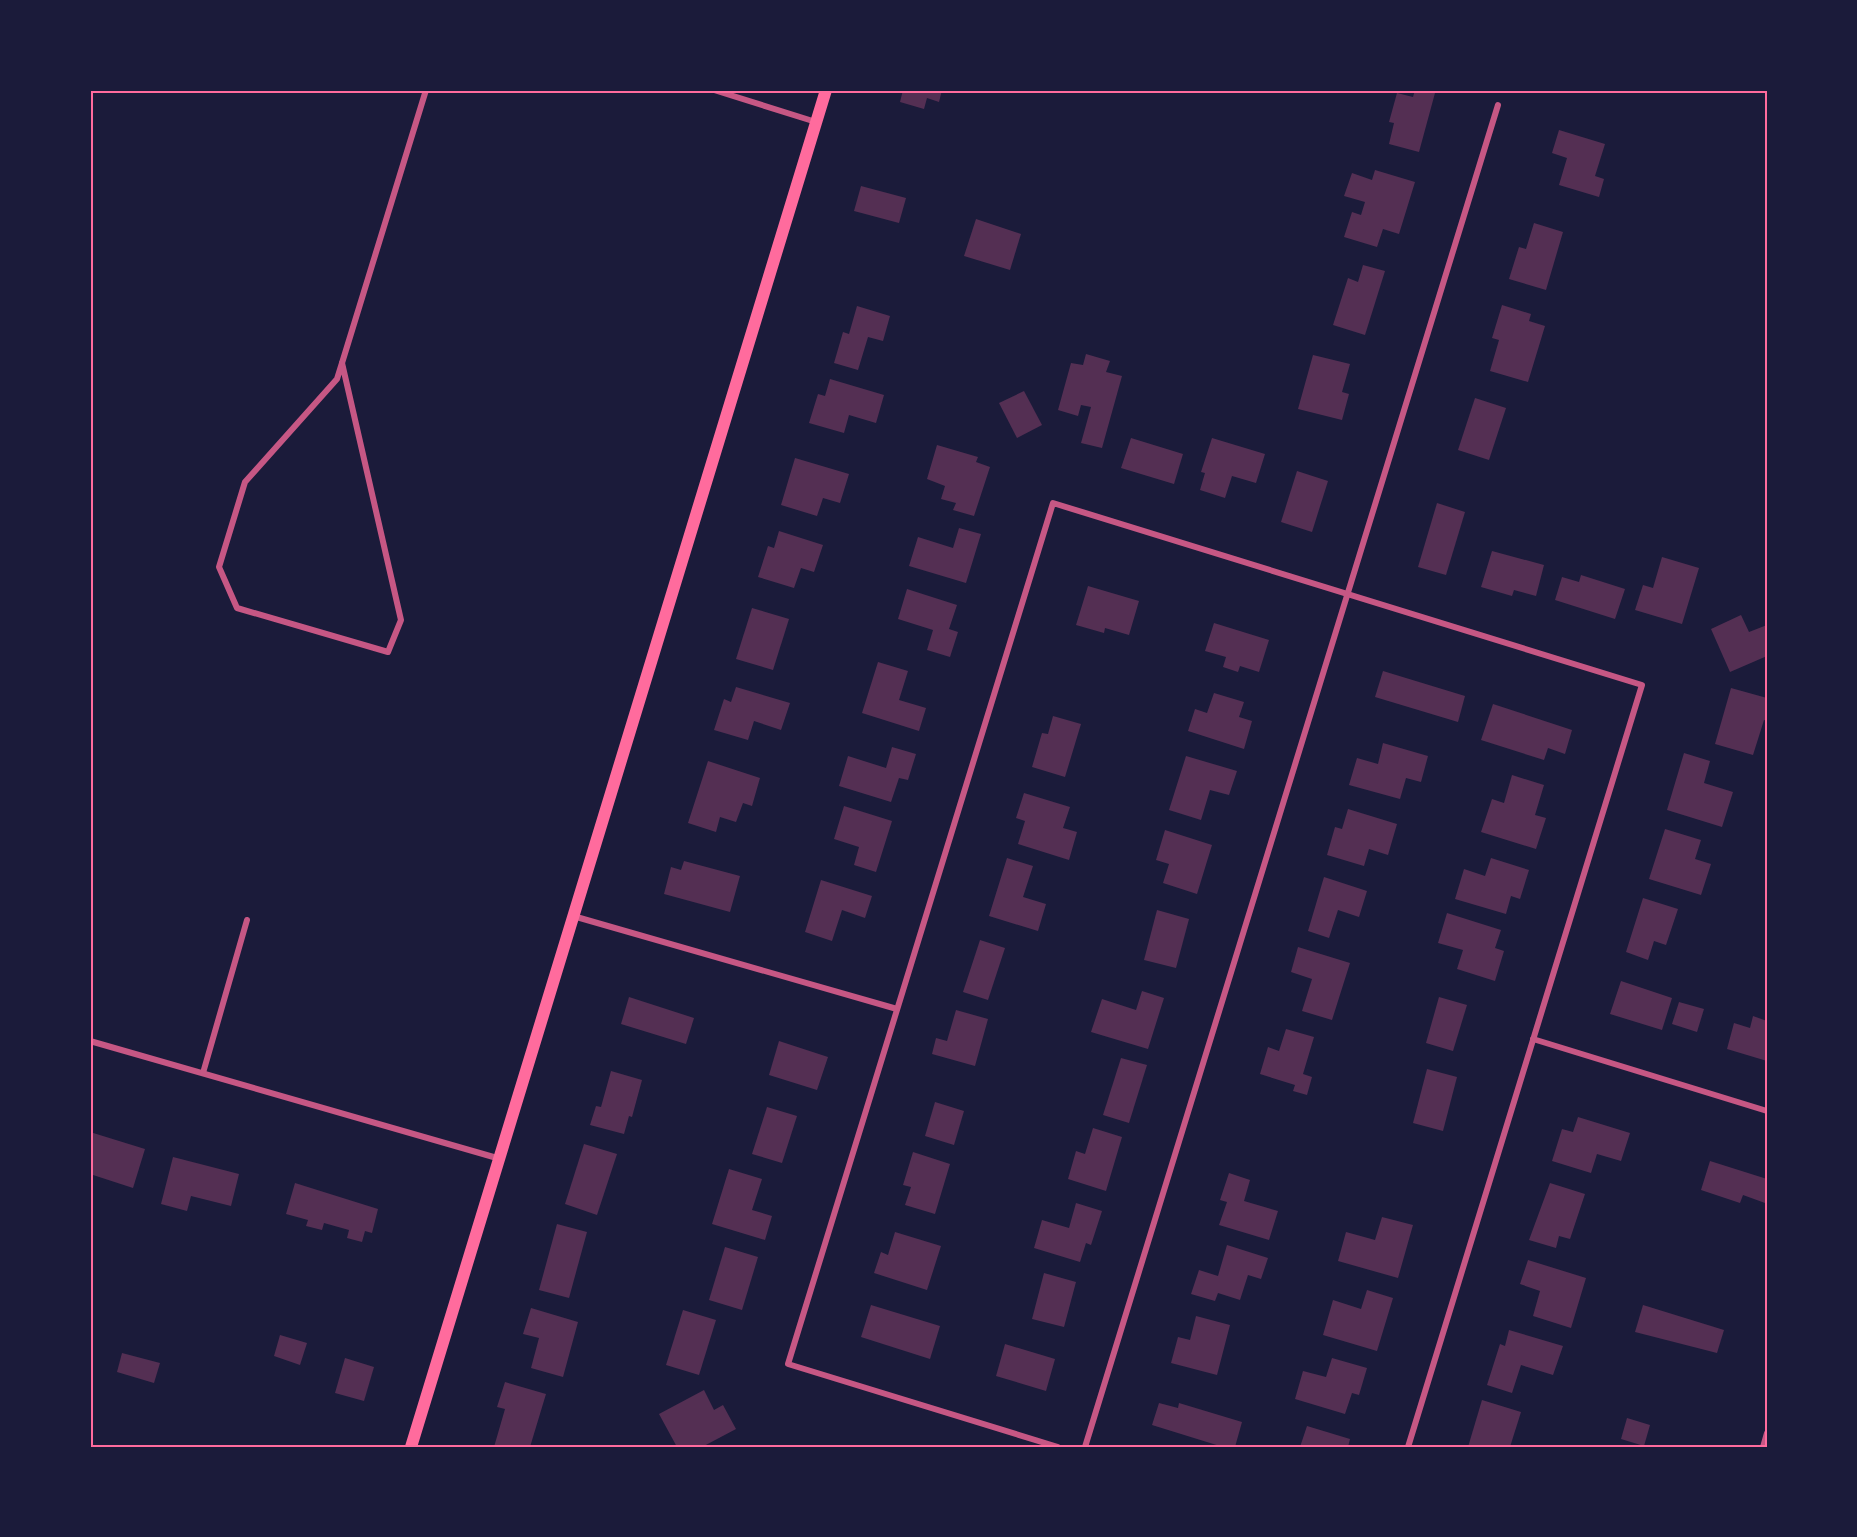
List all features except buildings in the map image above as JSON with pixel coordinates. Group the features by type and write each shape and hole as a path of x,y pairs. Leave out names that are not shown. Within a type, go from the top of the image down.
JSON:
{"main road":[{"path":"411,1447 497,1158 826,90"}],"street":[{"path":"342,363 401,620 388,652 237,608 219,567 245,482 338,379 342,363 426,90"},
{"path":"714,90 816,122"},
{"path":"1085,1447 1498,105"},
{"path":"1058,1447 788,1364 1053,503 1642,685 1408,1447"},
{"path":"572,915 897,1010"},
{"path":"203,1073 247,920"},
{"path":"1533,1039 1767,1111"},
{"path":"90,1041 497,1158"},
{"path":"1763,1447 1767,1433"}]}
